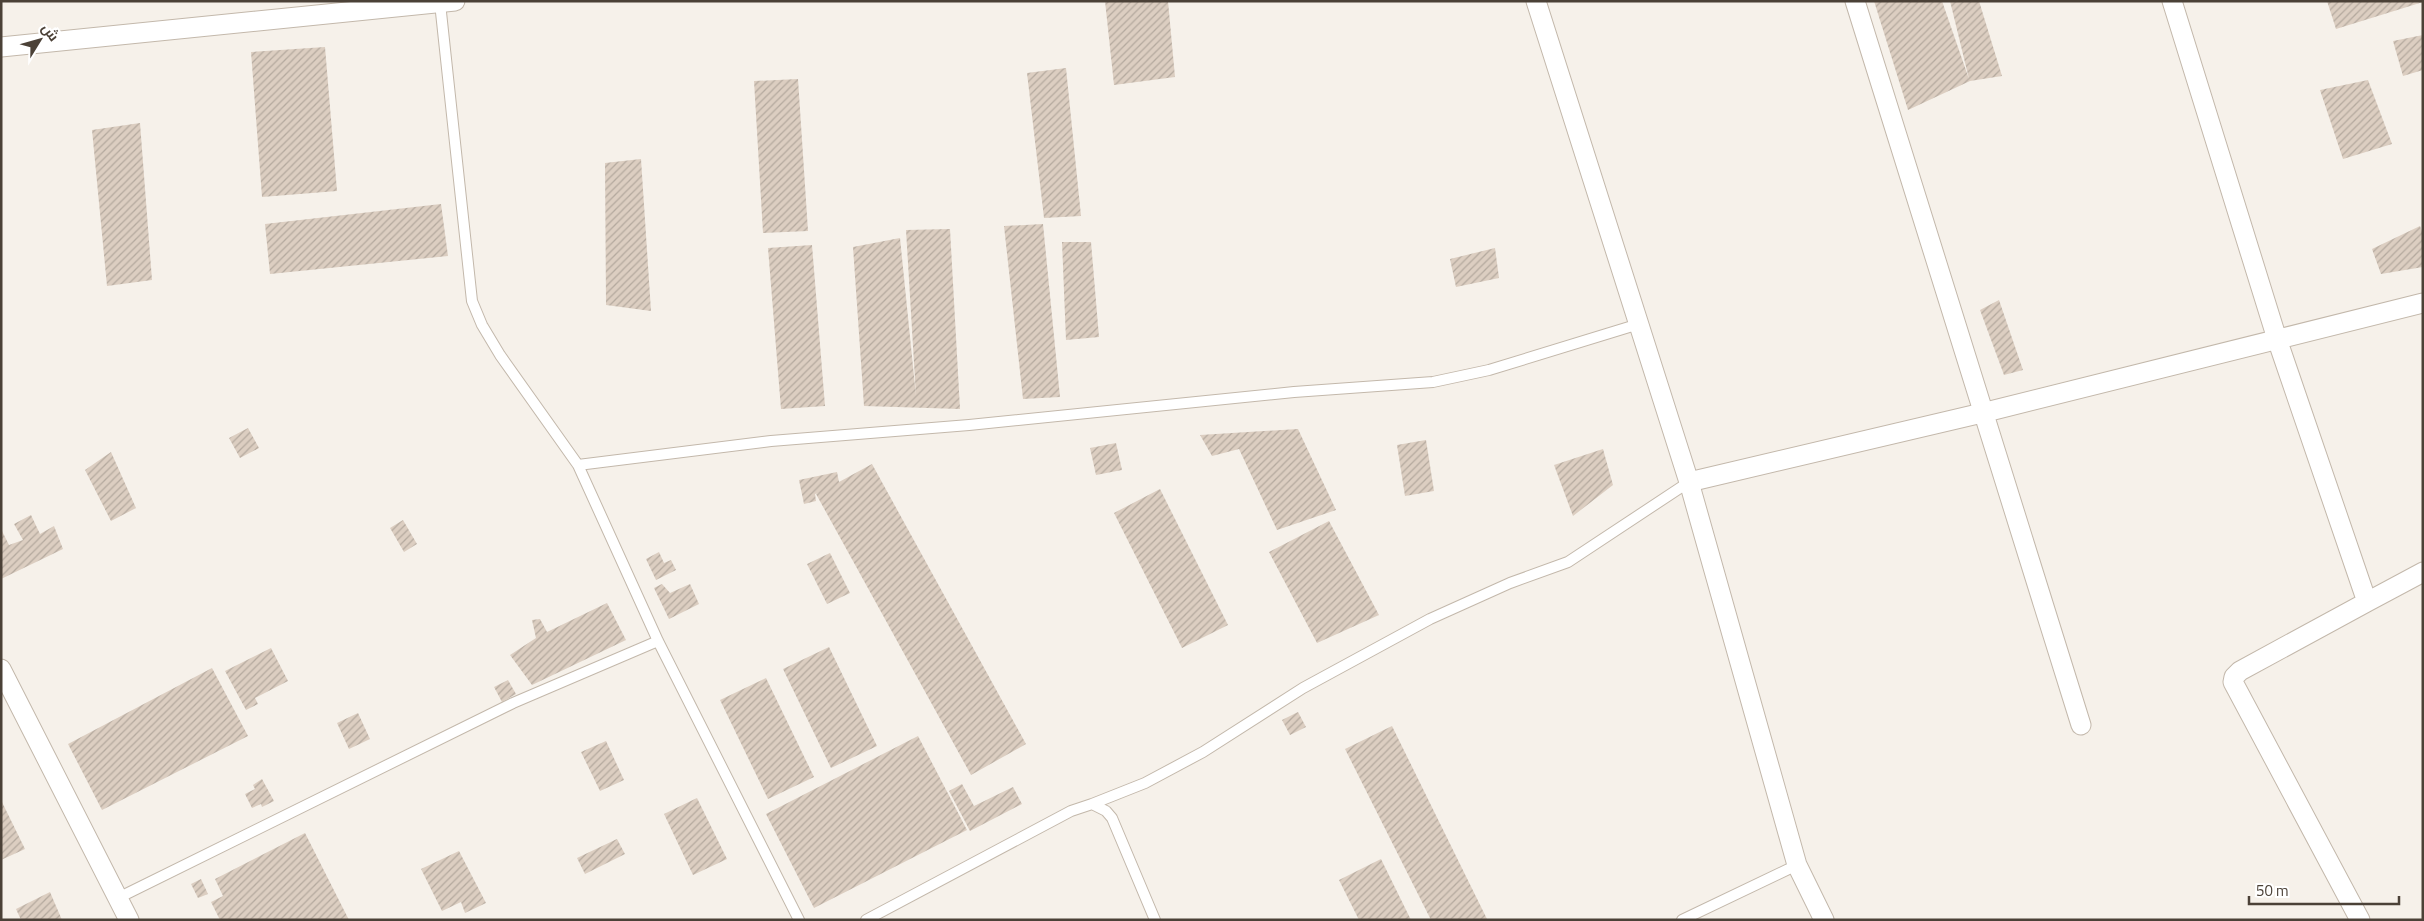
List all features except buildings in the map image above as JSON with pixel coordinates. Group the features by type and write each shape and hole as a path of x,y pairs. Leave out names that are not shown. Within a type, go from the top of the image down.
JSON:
{"street":[{"path":"1536,1 1689,482 1797,865 1824,920"},
{"path":"1855,1 1982,413 2081,725"},
{"path":"2172,1 2277,339 2367,602"},
{"path":"1,47 360,6 448,2"},
{"path":"1689,482 1982,413 2423,303"},
{"path":"2360,920 2233,682 2234,677 2240,671 2423,572"},
{"path":"1,669 129,920"}],"lane":[{"path":"448,2 472,301 482,324 500,355 578,465 658,641 799,920"},
{"path":"578,465 771,440 969,425 1294,392 1433,382 1496,368 1639,324"},
{"path":"866,920 1071,811 1145,783 1195,757 1303,688 1430,619 1510,583 1568,562 1689,482"},
{"path":"118,898 513,703 658,641"},
{"path":"1092,804 1106,811 1112,818 1155,920"},
{"path":"1682,920 1797,865"}]}
